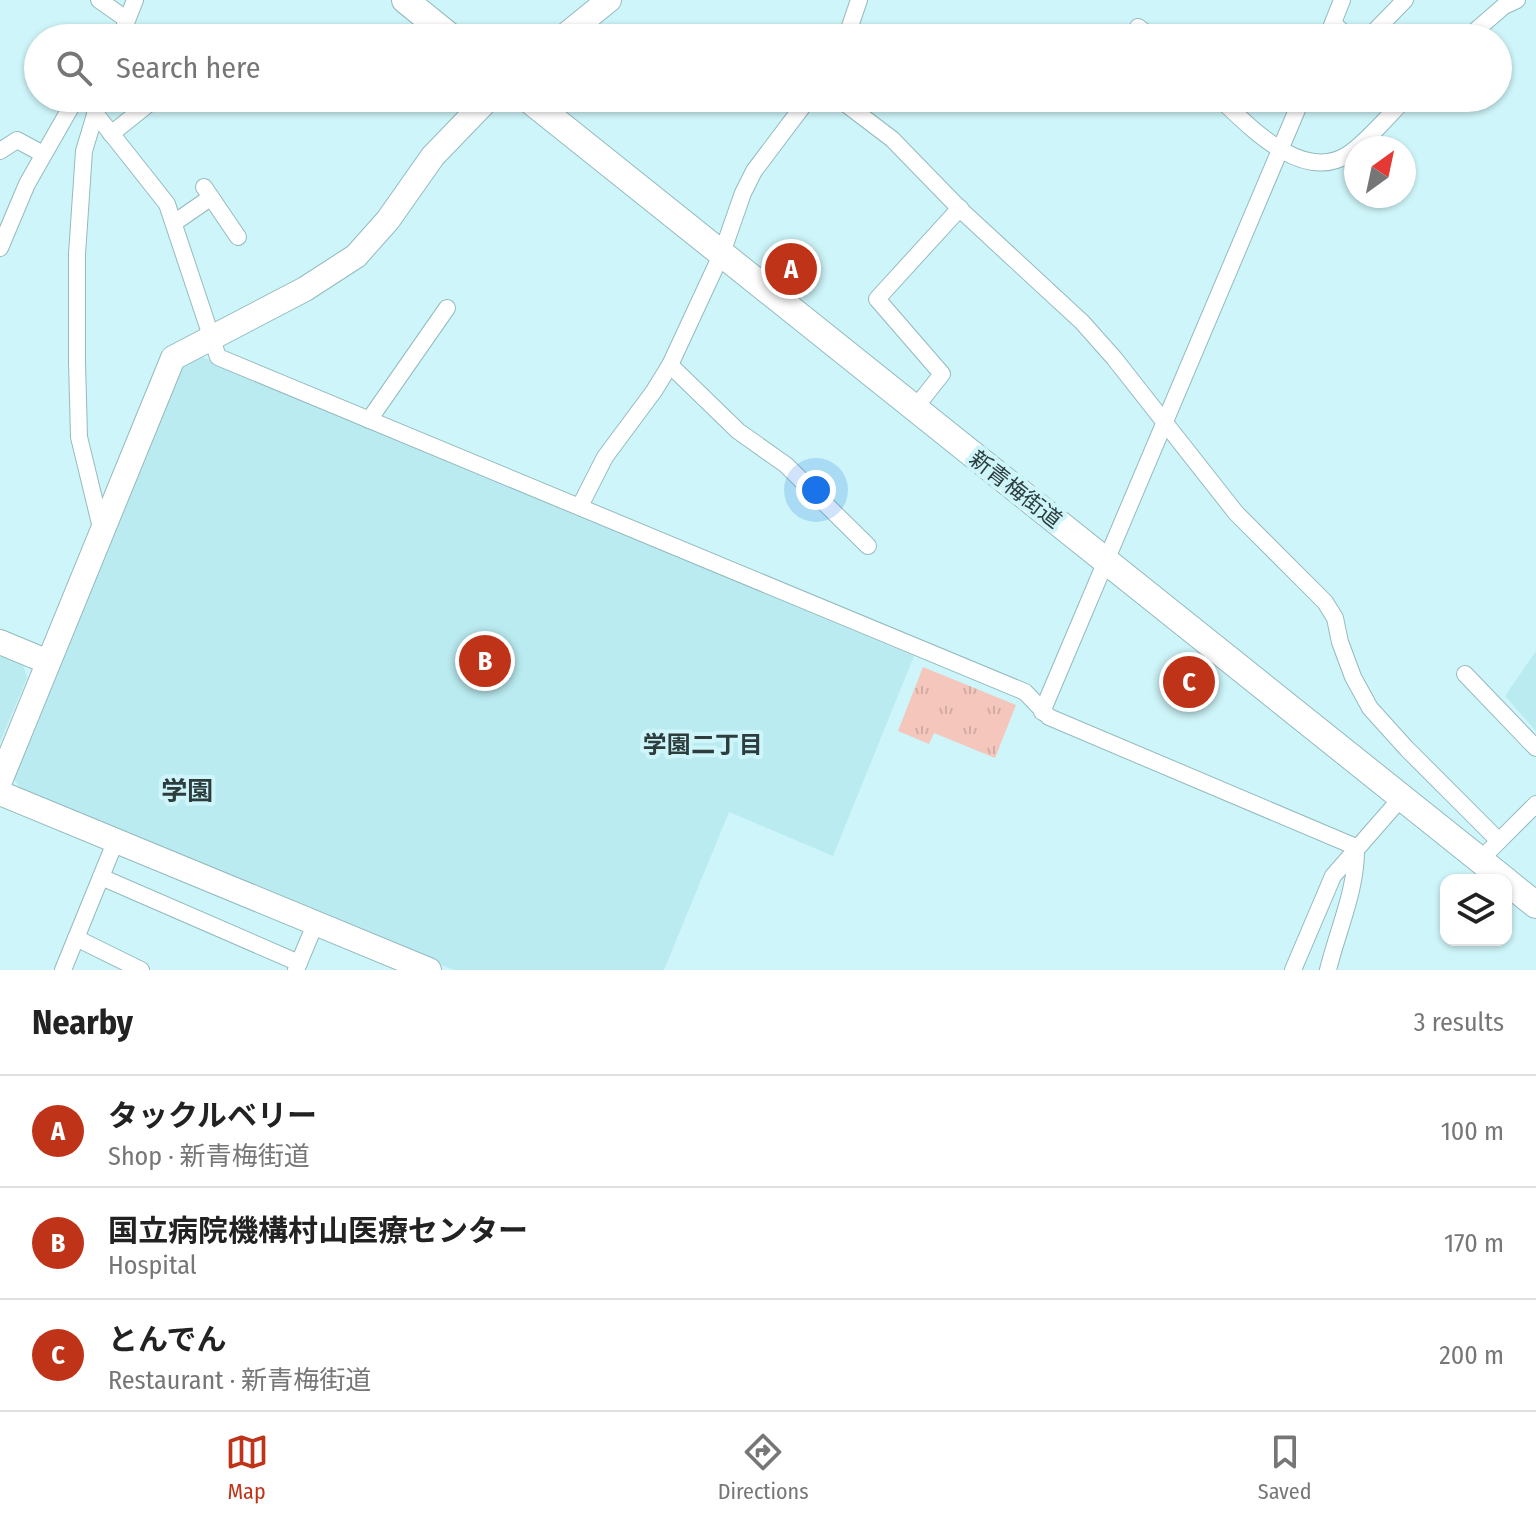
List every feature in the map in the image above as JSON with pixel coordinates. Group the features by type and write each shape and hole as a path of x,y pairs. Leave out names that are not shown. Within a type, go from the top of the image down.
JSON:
{"main road":[{"path":"405,0 435,24"},
{"name":"新青梅街道","path":"545,112 1498,874"},
{"name":"新青梅街道","path":"1512,885 1536,905"}],"street":[{"path":"99,0 126,19"},
{"path":"124,24 135,0"},
{"path":"579,24 609,0"},
{"path":"851,24 859,0"},
{"path":"1333,24 1342,0"},
{"path":"1382,24 1405,0"},
{"path":"1483,24 1504,6 1517,0"},
{"path":"0,248 43,154 68,112"},
{"path":"96,112 84,151 77,254 77,362 79,437 102,533"},
{"path":"101,112 111,134 167,204 218,357 1025,692 1042,712 1356,847"},
{"path":"111,134 138,112"},
{"path":"0,781 173,358 305,289 356,256 382,228 433,156 475,112"},
{"path":"580,506 605,457 670,365 722,253 754,171 798,112"},
{"path":"856,112 892,139 960,208 1082,322 1114,358 1236,513 1325,602 1335,618 1353,677 1370,708 1499,841"},
{"path":"1234,112 1260,137 1281,150 1326,164 1348,155 1392,112"},
{"path":"1042,712 1296,112"},
{"path":"0,151 17,140 43,154"},
{"path":"174,223 207,192 238,237"},
{"path":"915,408 942,374 877,299 960,208"},
{"path":"369,420 447,308"},
{"path":"670,365 738,431 786,465 868,546"},
{"path":"0,642 48,662"},
{"path":"1465,674 1536,748"},
{"path":"0,793 429,970"},
{"path":"1293,970 1333,876 1402,797"},
{"path":"1480,860 1536,804"},
{"path":"63,970 116,840"},
{"path":"1328,970 1349,897 1356,847"},
{"path":"101,877 297,966 316,922"},
{"path":"76,938 141,970"}],"shaded area":[{"path":"200,356 914,656 833,856 729,812 664,970 454,970 22,791 10,773 178,365"},
{"path":"1536,651 1536,731 1505,696"},
{"path":"0,655 23,665 27,678 0,742"}],"green space":[{"path":"923,667 1016,705 995,758 934,733 929,744 898,731"}],"place":[{"name":"タックルベリー","path":"791,269"},
{"name":"国立病院機構村山医療センター","path":"485,661"},
{"name":"とんでん","path":"1189,682"}],"district":[{"name":"学園二丁目","path":"703,745"},
{"name":"学園","path":"187,791"}]}
